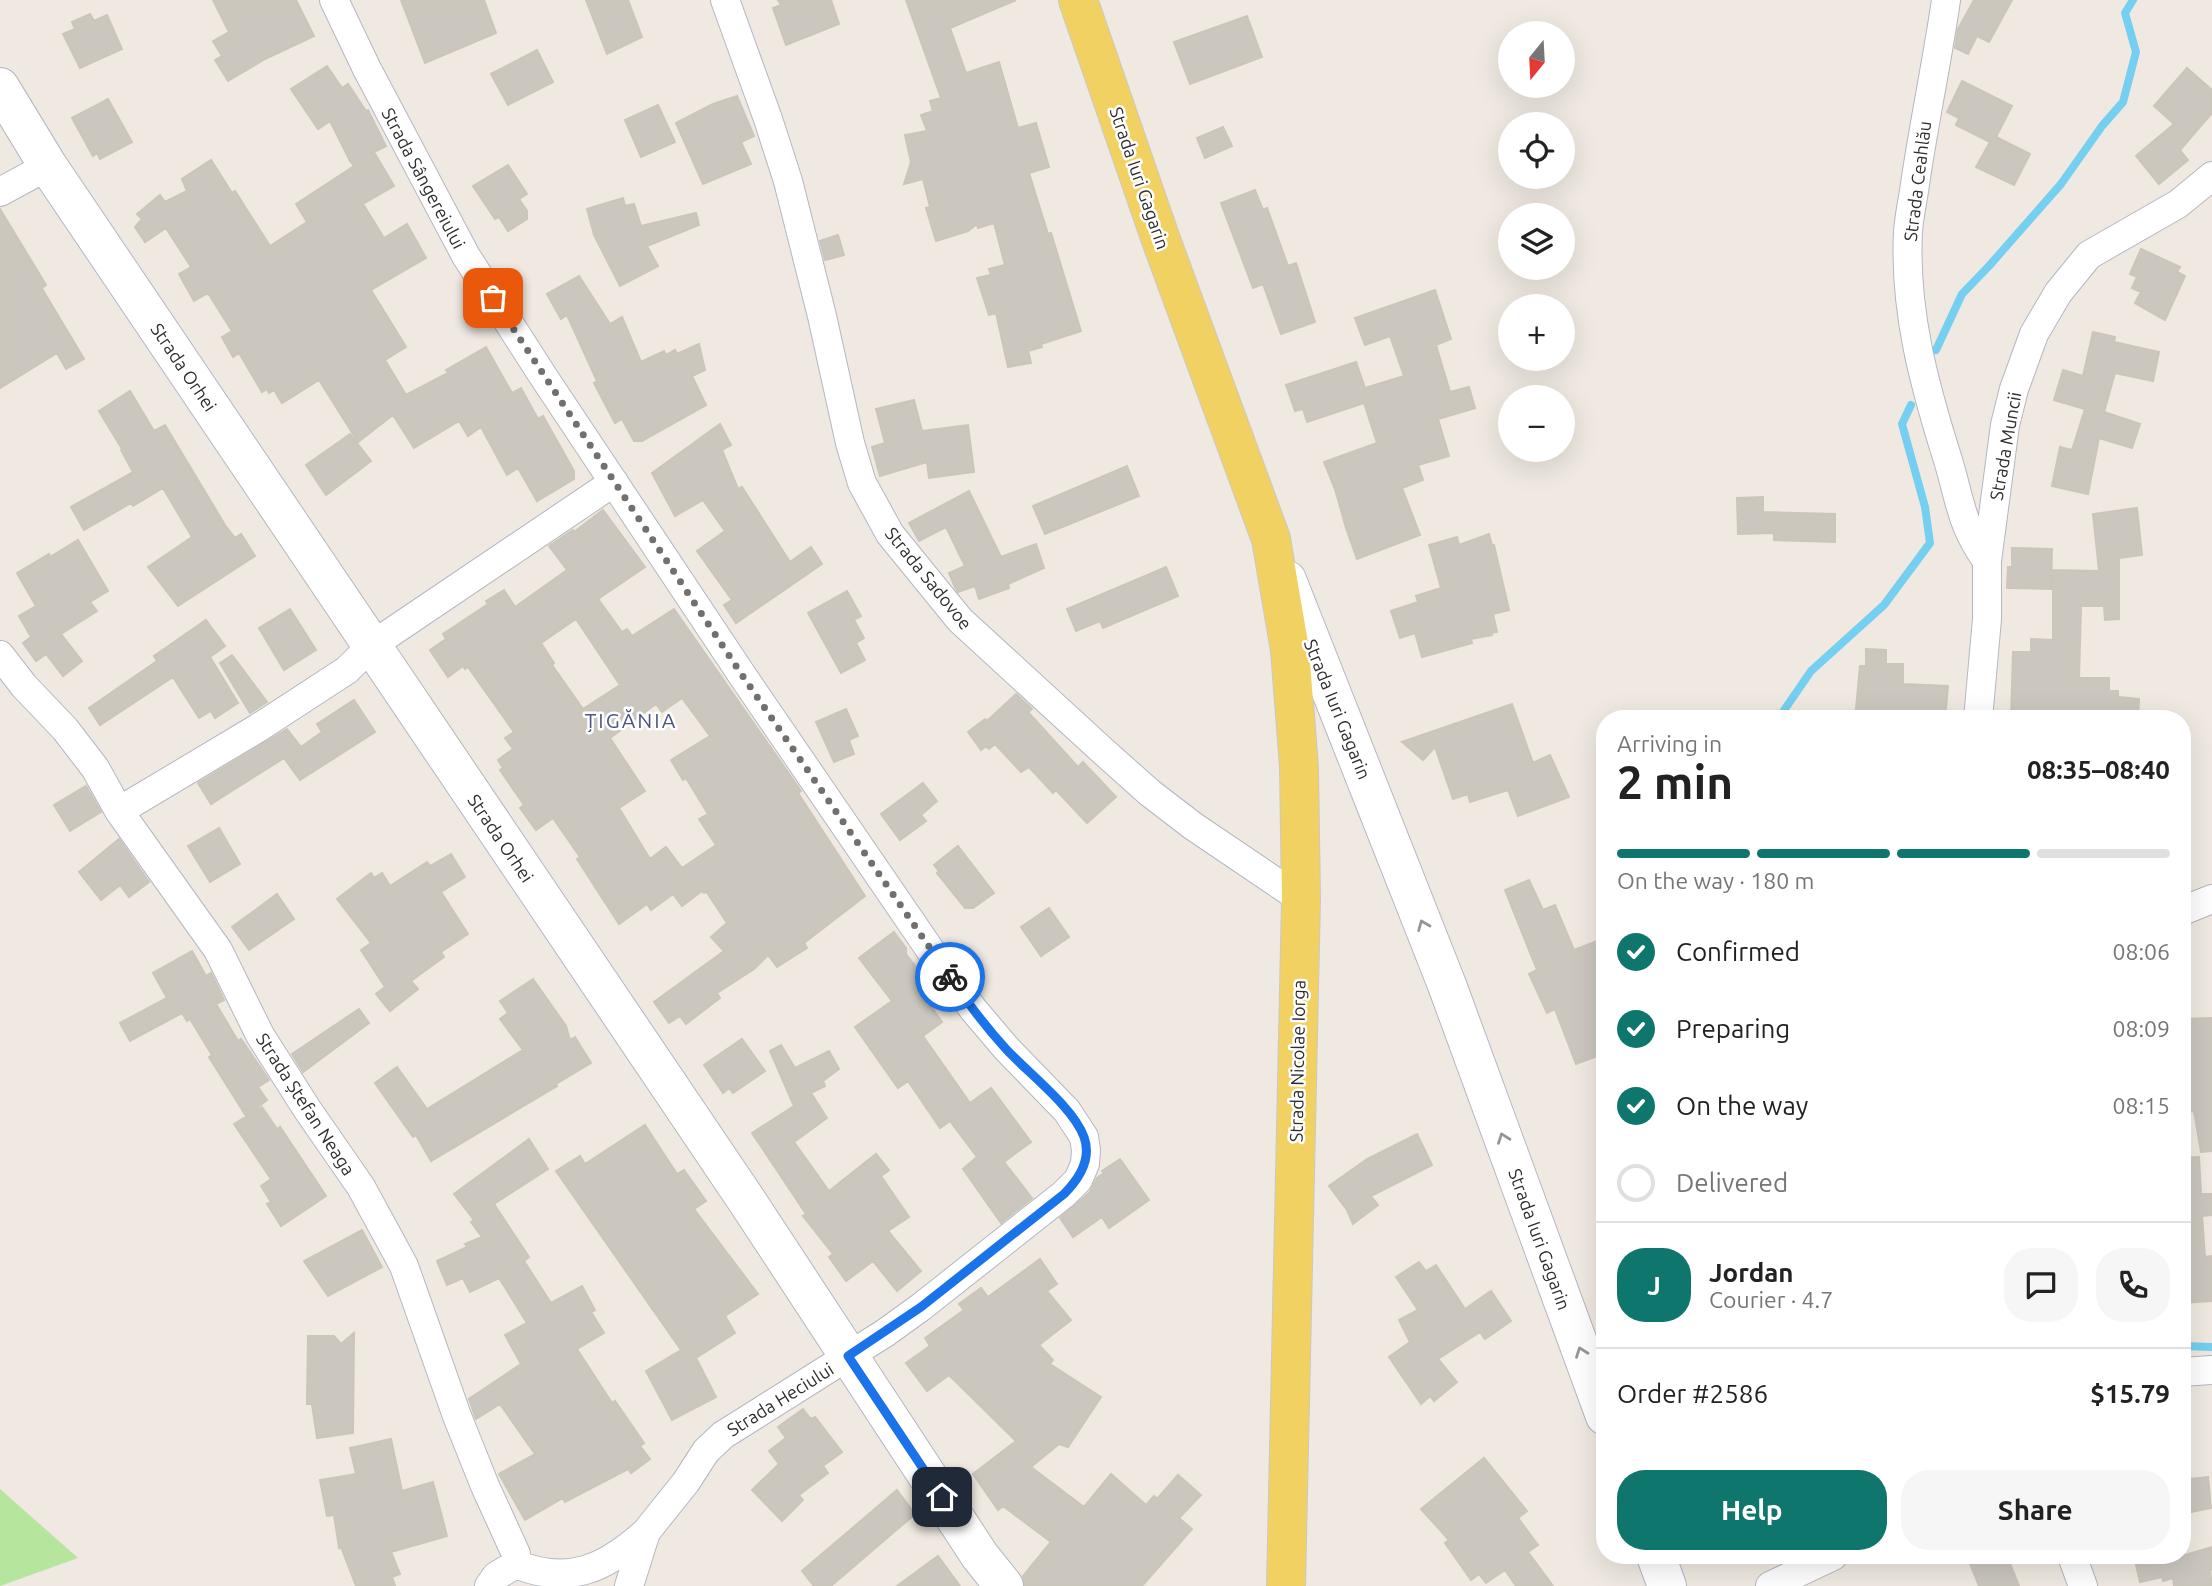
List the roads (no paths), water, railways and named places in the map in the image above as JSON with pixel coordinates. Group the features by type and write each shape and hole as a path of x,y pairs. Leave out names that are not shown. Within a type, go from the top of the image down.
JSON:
{"main road":[{"name":"Strada Iuri Gagarin","path":"1078,0 1161,240 1271,539"},
{"name":"Strada Nicolae Iorga","path":"1271,539 1290,650 1299,767 1301,899 1286,1586"}],"street":[{"name":"Strada Sângereiului","path":"334,0 373,81 466,256 614,482 942,967 989,1029 1067,1111 1084,1137 1085,1164 1078,1180 1064,1194 921,1307 848,1356"},
{"name":"Strada Sadovoe","path":"725,0 788,181 850,443 862,483 890,534 960,620 1132,777 1193,826 1301,899"},
{"name":"Strada Ceahlău","path":"1945,0 1908,231 1908,281 1913,325 1929,400 1959,507 1972,540 1987,561"},
{"name":"Strada Orhei","path":"0,87 48,166 747,1201 980,1556 1004,1586"},
{"path":"0,192 48,166"},
{"name":"Strada Muncii","path":"1979,710 1987,619 1987,561 2005,425 2014,389 2034,334 2058,293 2089,255 2178,204 2212,176"},
{"path":"119,811 258,728 347,670 371,646 614,482"},
{"name":"Strada Iuri Gagarin","path":"1271,539 1447,985 1596,1391"},
{"name":"Strada Ștefan Neaga","path":"0,655 24,686 65,729 95,768 119,811 218,950 260,1035 361,1187 404,1266 457,1416 516,1554 516,1564"},
{"path":"2191,907 2212,899"},
{"name":"Strada Heciului","path":"629,1586 646,1532 686,1482 706,1451 723,1435 755,1413 848,1356"},
{"path":"2191,1371 2212,1370"},
{"path":"489,1586 496,1576 516,1564 546,1577 601,1568 646,1532"},
{"path":"1659,1564 1667,1586"},
{"path":"1770,1586 1816,1564"},
{"path":"2075,1564 2083,1586"}],"waterway":[{"path":"1936,350 1962,294 2061,184 2102,126 2123,102 2136,52 2125,13 2133,0"},
{"path":"1784,710 1811,671 1884,605 1930,543 1925,507 1902,424 1911,405"},
{"path":"2191,1346 2212,1347"}],"district":[{"name":"ȚIGĂNIA","path":"631,720"}]}
